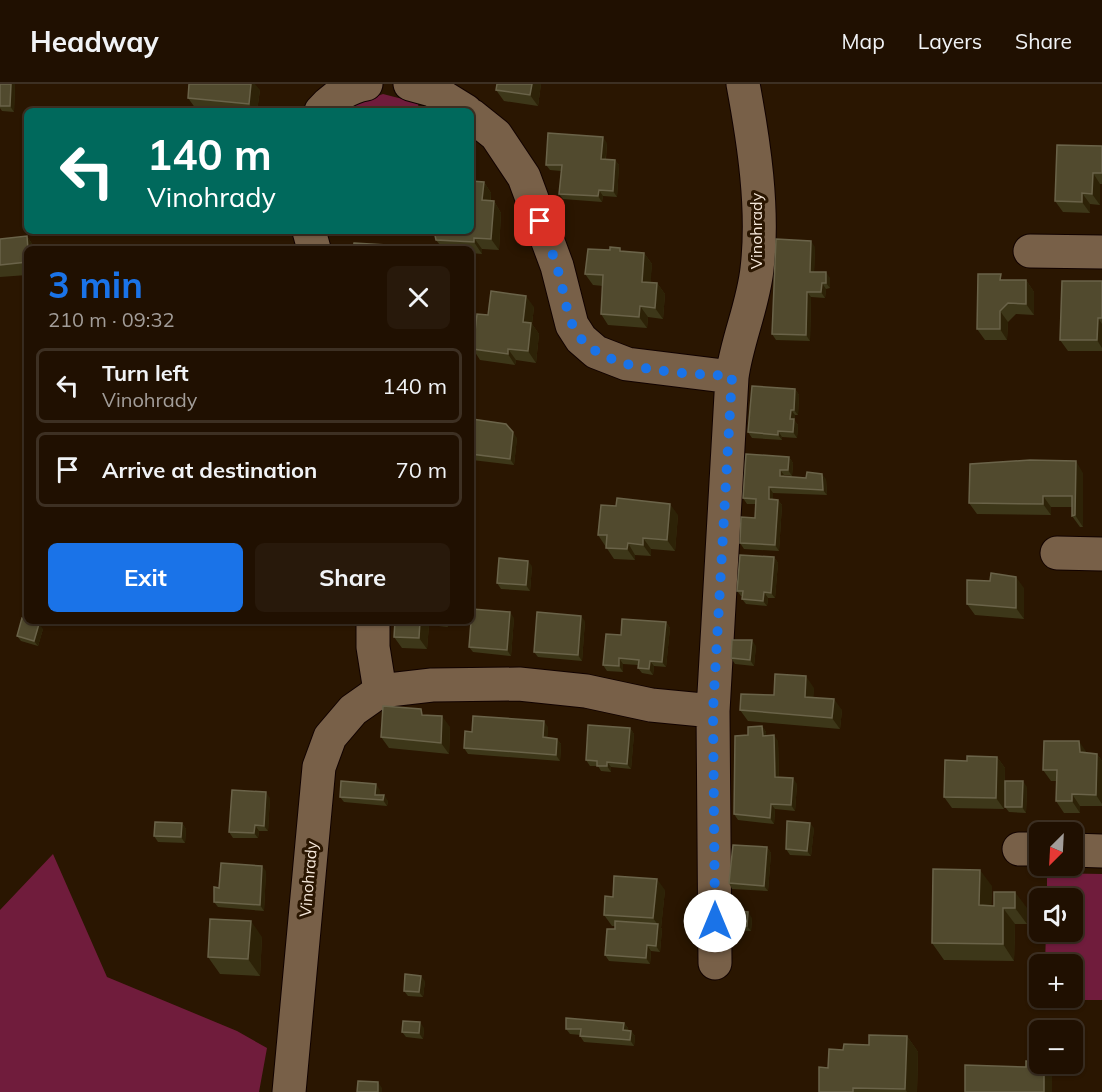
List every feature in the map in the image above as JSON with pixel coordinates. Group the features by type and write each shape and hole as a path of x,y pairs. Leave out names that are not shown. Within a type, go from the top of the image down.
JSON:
{"street":[{"path":"323,108 328,102 356,86 366,84"},
{"path":"410,84 432,90 461,108"},
{"name":"Vinohrady","path":"715,963 713,711 732,376 735,354 751,301 759,249 757,189 743,84"},
{"path":"474,117 496,135 524,177 556,266 572,326 581,339 596,352 627,364 732,376"},
{"path":"1030,251 1102,252"},
{"path":"1057,553 1102,554"},
{"path":"373,624 373,647 381,691"},
{"name":"Vinohrady","path":"289,1092 319,767 330,737 353,710 381,691 432,685 519,684 586,691 651,705 713,711"},
{"path":"1083,850 1102,851"}],"shaded area":[{"path":"383,94 418,103 419,108 345,108"},
{"path":"53,854 107,977 237,1031 267,1048 259,1092 0,1092 0,910"},
{"path":"1102,874 1102,1000 1083,1000 1083,954 1045,954 1046,942 1083,942 1083,888 1047,888 1047,876"}],"building":[{"path":"0,84 11,84 10,106 0,106"},
{"path":"189,84 251,84 249,104 188,98"},
{"path":"497,84 532,84 530,95 496,90"},
{"path":"548,133 603,137 601,159 615,160 613,191 599,190 598,196 559,194 562,165 546,165"},
{"path":"1057,145 1102,146 1102,173 1093,173 1092,194 1082,193 1082,202 1055,201"},
{"path":"474,181 484,182 482,200 494,201 491,239 474,238 474,242 436,240 435,234 474,234"},
{"path":"27,236 28,246 24,246 24,262 0,265 0,239"},
{"path":"776,239 811,241 810,272 826,272 826,283 822,283 821,292 807,292 806,335 772,334"},
{"path":"354,243 387,245 387,246 354,246"},
{"path":"610,247 620,248 620,251 644,253 642,282 657,283 655,308 640,306 639,317 601,314 603,275 585,274 588,249 610,250"},
{"path":"978,274 1001,274 1000,280 1026,280 1026,304 1008,303 1000,311 1000,329 977,329"},
{"path":"1062,281 1102,281 1102,318 1098,318 1097,340 1060,340"},
{"path":"491,291 526,296 523,322 531,323 528,351 508,349 508,354 474,349 477,314 488,315"},
{"path":"752,386 795,389 794,410 791,410 790,419 794,419 793,432 778,431 778,435 748,432"},
{"path":"474,419 506,424 513,432 510,459 474,454"},
{"path":"746,454 789,457 788,470 780,470 780,476 806,478 807,472 822,474 823,490 769,487 769,499 778,500 775,545 740,543 741,517 755,518 756,499 743,498"},
{"path":"1030,460 1076,461 1075,515 1072,516 1072,496 1043,496 1043,504 969,503 970,464"},
{"path":"617,498 670,504 667,540 643,538 643,545 628,543 627,549 606,548 607,535 598,535 601,505 616,506"},
{"path":"740,555 774,557 771,593 764,592 763,601 742,599 743,591 737,591"},
{"path":"499,558 528,561 526,585 497,583"},
{"path":"991,573 1016,577 1016,608 967,604 967,580 990,581"},
{"path":"474,609 510,612 507,650 469,647 471,624 474,624"},
{"path":"537,612 581,616 578,655 534,652"},
{"path":"22,618 24,624 39,624 34,641 17,636"},
{"path":"622,619 666,622 662,662 650,661 649,669 638,668 639,660 619,658 619,666 603,665 606,634 621,635"},
{"path":"395,624 420,624 419,638 394,637"},
{"path":"732,640 752,640 750,660 731,658"},
{"path":"775,674 806,676 805,697 834,699 832,718 740,710 741,694 774,695"},
{"path":"383,706 421,709 422,715 442,716 441,743 381,737"},
{"path":"473,716 544,721 543,737 557,739 556,755 464,748 465,731 472,732"},
{"path":"588,725 630,728 627,764 607,762 607,766 597,766 597,761 586,760"},
{"path":"762,726 763,736 774,735 775,777 793,778 791,805 771,804 770,818 734,814 735,736 748,735 748,727"},
{"path":"1044,741 1079,741 1080,752 1097,754 1096,795 1072,794 1072,801 1056,801 1057,770 1043,770"},
{"path":"967,756 997,757 996,798 944,797 945,760 967,761"},
{"path":"341,781 376,784 375,795 384,795 383,800 340,797"},
{"path":"1005,781 1023,781 1022,807 1005,807"},
{"path":"232,790 266,792 264,826 255,825 254,833 229,832"},
{"path":"787,821 810,823 807,851 786,849"},
{"path":"155,822 182,823 181,837 154,836"},
{"path":"733,845 767,847 764,886 729,883"},
{"path":"221,863 262,866 260,905 214,902 214,887 219,888"},
{"path":"933,869 980,870 979,905 994,906 994,892 1015,892 1015,908 1003,908 1003,944 932,943"},
{"path":"614,876 657,879 653,918 604,915 605,896 613,897"},
{"path":"724,910 748,912 747,926 723,925"},
{"path":"210,919 251,921 248,959 208,957"},
{"path":"615,921 658,924 656,946 647,945 646,958 605,955 607,929 615,929"},
{"path":"405,974 421,976 419,992 404,991"},
{"path":"566,1018 624,1023 623,1030 631,1031 630,1040 580,1036 581,1029 566,1029"},
{"path":"403,1021 420,1022 419,1033 402,1032"},
{"path":"869,1035 907,1036 905,1089 853,1088 853,1092 819,1092 819,1067 828,1068 829,1049 843,1050 844,1044 869,1045"},
{"path":"1026,1061 1029,1061 1029,1074 1044,1074 1044,1092 965,1092 965,1065 1026,1067"},
{"path":"358,1081 378,1082 378,1092 357,1092"}],"route":[{"path":"540,221 556,266 572,326 581,339 596,352 627,364 646,368 732,376 713,711 716,836 715,921"}]}
